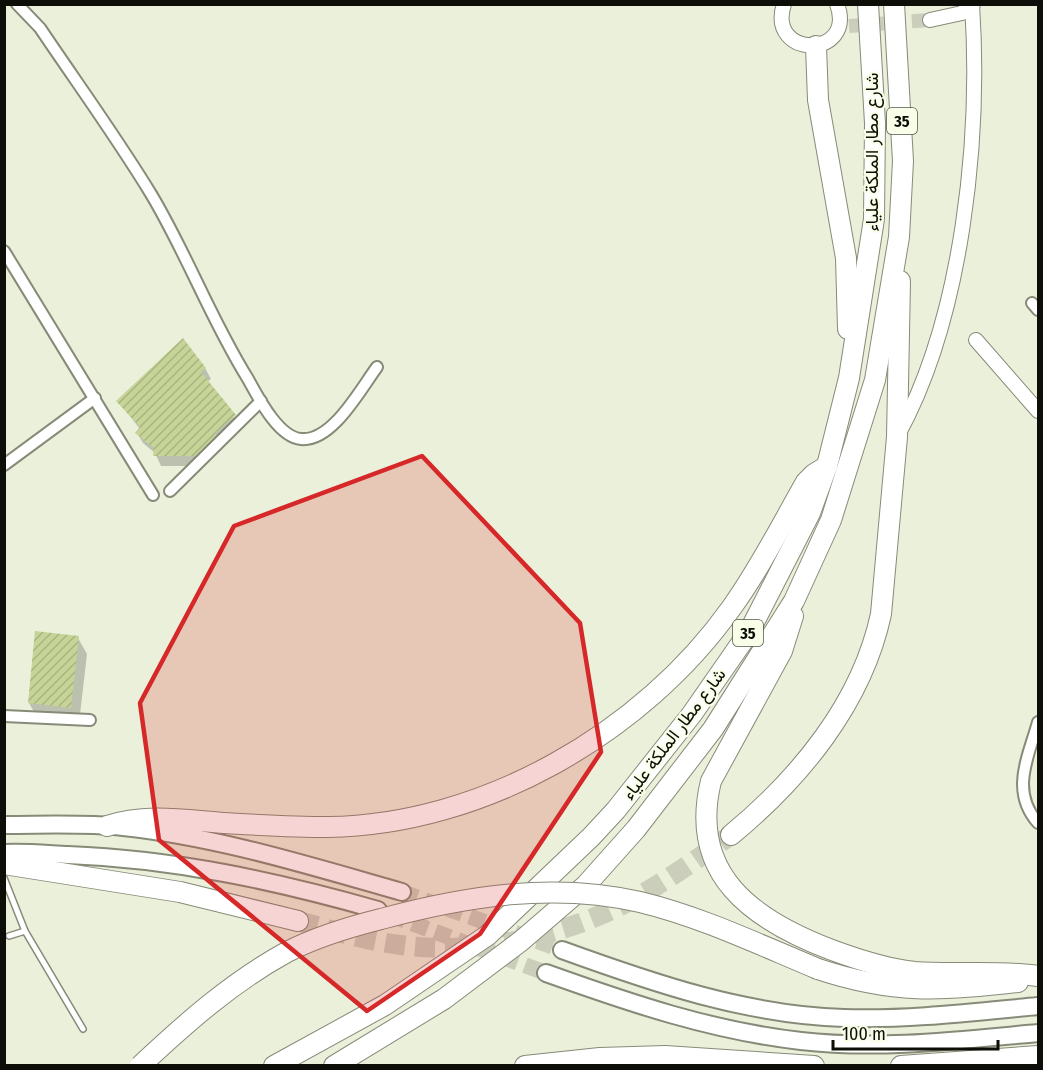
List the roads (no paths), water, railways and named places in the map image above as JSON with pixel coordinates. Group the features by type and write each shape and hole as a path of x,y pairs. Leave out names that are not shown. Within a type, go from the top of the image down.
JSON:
{"highway":[{"name":"شارع مطار الملكة علياء","path":"274,1065 385,1005 488,934 591,837 692,714 749,632 798,539 827,466 849,378 874,219 875,123 868,4"},
{"name":"شارع مطار الملكة علياء","path":"334,1065 444,999 521,941 586,885 636,829 713,729 794,601 831,520 875,380 899,237 903,161 894,4"},
{"path":"816,46 818,100 846,258 849,378"},
{"path":"731,835 791,778 836,720 866,662 881,614 897,437 901,310 899,237"},
{"path":"107,826 144,818 273,825 353,826 425,813 494,793 522,781 570,755 623,719 688,660 732,607 806,482 827,466"},
{"path":"794,601 791,625 782,651 711,781 706,798 706,831 718,870 739,897 778,926 806,940 865,962 916,972 999,972 1038,978"},
{"path":"4,864 180,892 298,921"},
{"path":"140,1065 218,997 289,951 331,934 456,900 510,894 546,893 637,902 692,917 818,969 873,985 920,990 952,990 1038,978"},
{"path":"525,1065 633,1056 814,1065"},
{"path":"901,1065 1038,1056"}],"main road":[{"path":"4,825 107,826 176,835 278,857 402,892"},
{"path":"4,853 128,857 197,867 290,885 378,910"},
{"path":"562,950 682,991 760,1009 800,1014 843,1018 923,1017 1038,1006"},
{"path":"546,973 683,1019 803,1041 901,1042 1038,1033"}],"street":[{"path":"17,4 40,28 152,195 227,346 273,419 295,438 310,439 334,425 377,368"},
{"path":"784,4 782,17 788,35 797,43 816,46 828,41 843,29 838,5"},
{"path":"930,20 957,15 973,5"},
{"path":"897,437 925,380 951,294 970,157 973,5"},
{"path":"4,251 153,495"},
{"path":"976,340 1038,411"},
{"path":"4,465 95,398"},
{"path":"170,491 261,401"},
{"path":"4,716 90,720"},
{"path":"1038,723 1023,773 1022,797 1038,823"},
{"path":"1013,1059 1038,1063"}],"lane":[{"path":"4,878 25,931 83,1029"},
{"path":"9,936 25,931"}],"tunnel":[{"path":"849,26 930,20"},
{"path":"298,921 375,941 431,948 493,945 524,939 554,932 612,910 663,882 731,835"},
{"path":"402,892 562,950"},
{"path":"390,915 546,973"}]}
